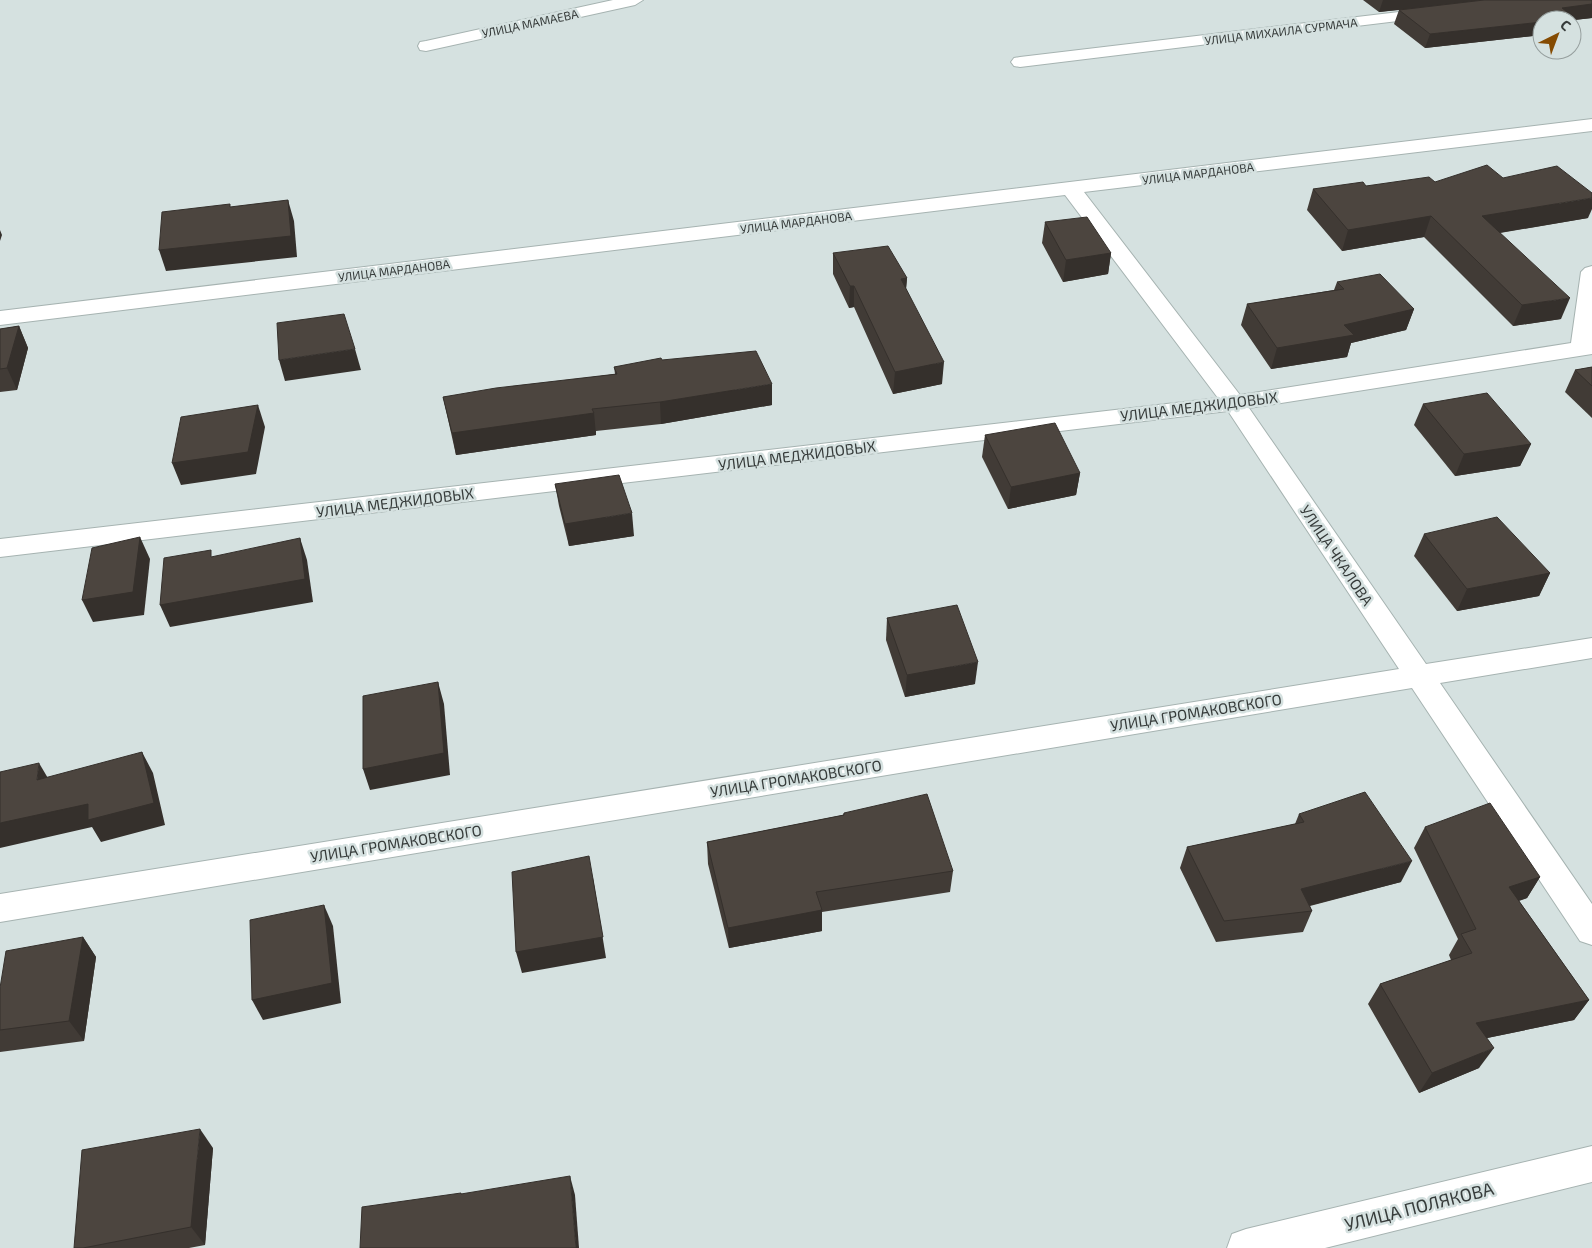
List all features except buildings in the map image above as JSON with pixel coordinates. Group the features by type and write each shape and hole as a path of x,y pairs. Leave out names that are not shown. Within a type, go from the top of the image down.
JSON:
{"street":[{"name":"УЛИЦА МАМАЕВА","path":"426,46 635,0"},
{"name":"УЛИЦА МИХАИЛА СУРМАЧА","path":"1020,62 1453,11"},
{"name":"УЛИЦА МАРДАНОВА","path":"0,318 1592,125"},
{"name":"УЛИЦА ЧКАЛОВА","path":"1070,188 1234,403 1592,931"},
{"path":"1587,347 1592,272"},
{"name":"УЛИЦА МЕДЖИДОВЫХ","path":"0,548 1234,403 1587,347"},
{"name":"УЛИЦА ГРОМАКОВСКОГО","path":"0,908 1592,648"},
{"name":"УЛИЦА ПОЛЯКОВА","path":"1246,1248 1592,1164"}]}
